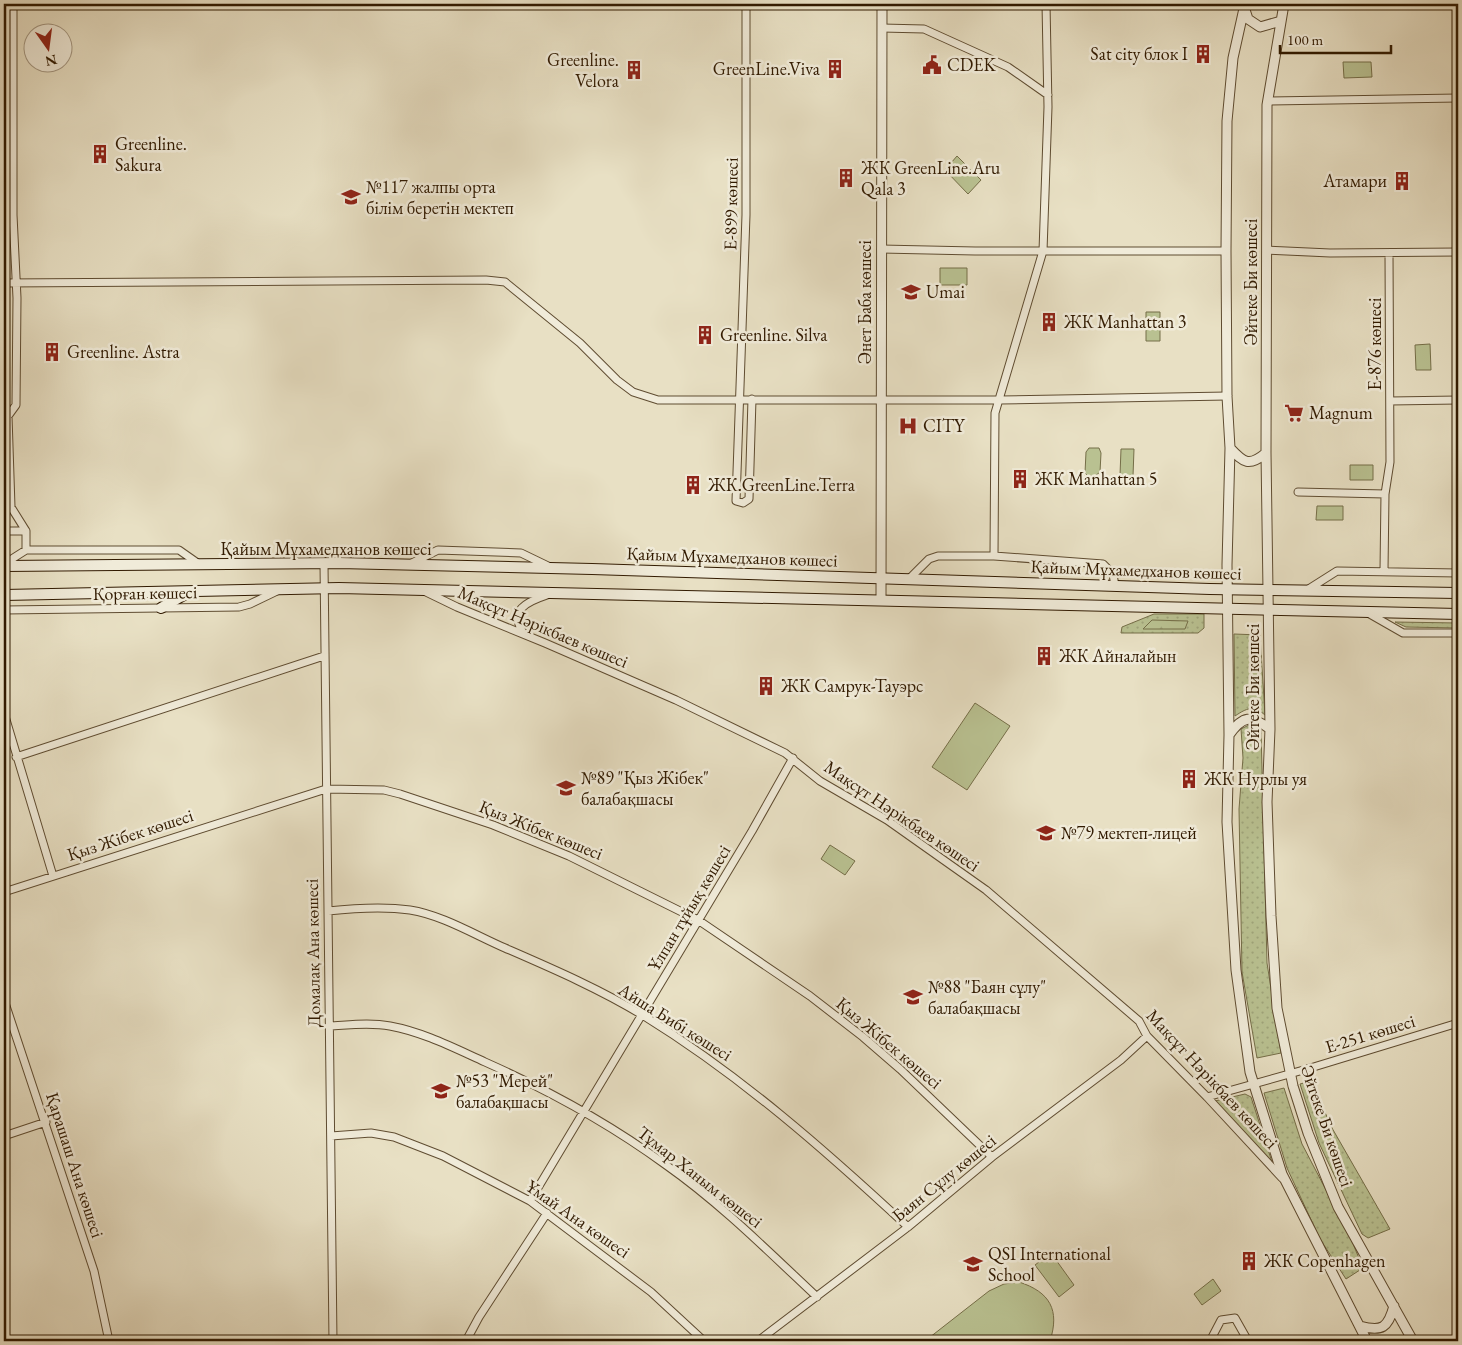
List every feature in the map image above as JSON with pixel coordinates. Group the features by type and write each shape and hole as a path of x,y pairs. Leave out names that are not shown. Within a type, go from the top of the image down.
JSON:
{"main road":[{"name":"Қайым Мұхамедханов көшесі","path":"4,565 408,565 1227,589 1458,593"},
{"name":"Қайым Мұхамедханов көшесі","path":"4,595 282,588 422,589 1458,614"},
{"path":"161,608 191,591"}],"street":[{"path":"13,4 13,215 17,283 16,405 8,416 11,506 26,531 26,550"},
{"name":"Әнет Баба көшесі","path":"881,599 882,4"},
{"path":"994,556 995,413 1042,251 1048,95 1046,4"},
{"name":"Әйтеке Би көшесі","path":"1284,4 1268,101 1266,453 1270,729 1267,802 1271,916 1277,1008 1290,1074 1308,1133 1338,1207 1413,1341"},
{"path":"1244,6 1248,20 1260,26 1281,21"},
{"name":"Әйтеке Би көшесі","path":"1244,6 1233,58 1228,121 1226,251 1227,396 1230,448 1227,589 1228,858 1236,970 1250,1072 1286,1183 1367,1341"},
{"name":"Е-899 көшесі","path":"746,8 746,214 736,501 743,503 749,499 752,399"},
{"path":"882,28 924,29 1008,67 1048,95"},
{"path":"1268,101 1458,98"},
{"path":"881,249 1226,251"},
{"path":"1267,250 1330,253 1458,252"},
{"name":"Е-876 көшесі","path":"1384,572 1385,494 1390,462 1389,253"},
{"path":"4,283 437,280 505,282 580,343 617,380 633,392 658,400 1000,400 1227,396"},
{"path":"1390,401 1458,400"},
{"path":"1230,448 1239,458 1249,462 1257,460 1266,453"},
{"path":"1298,492 1385,494"},
{"path":"4,531 26,531"},
{"path":"4,565 26,550 179,550 201,566"},
{"path":"408,565 438,550 521,553 551,568"},
{"path":"909,579 929,559 938,556 994,556 1103,564 1113,574 1115,586"},
{"name":"Домалақ Ана көшесі","path":"324,564 333,1341"},
{"path":"1306,590 1337,571 1458,573"},
{"name":"Қорған көшесі","path":"4,610 239,607 250,604 282,588"},
{"name":"Мақсұт Нәрікбаев көшесі","path":"422,589 457,607 683,704 793,758 820,781 887,820 986,890 1139,1022 1146,1036 1207,1097 1286,1183"},
{"path":"524,635 518,625 519,612 526,602 558,592"},
{"path":"1367,612 1403,633 1458,633"},
{"path":"16,757 324,656"},
{"path":"4,713 53,876"},
{"path":"1229,735 1241,721 1251,719 1257,720 1270,729"},
{"name":"Ұлпан тұйық көшесі","path":"530,1201 582,1111 752,831 793,758"},
{"name":"Қыз Жібек көшесі","path":"4,892 326,789 384,790 493,825 569,856 698,920 810,996 863,1037 900,1069 992,1157"},
{"name":"Айша Бибі көшесі","path":"328,911 385,908 412,910 443,921 544,965 642,1015 738,1079 819,1144 908,1227"},
{"name":"Қарашаш Ана көшесі","path":"4,1000 7,1019 46,1122 94,1271 109,1341"},
{"name":"Е-251 көшесі","path":"1207,1097 1458,1023"},
{"name":"Тұмар Ханым көшесі","path":"329,1026 375,1024 411,1031 512,1074 582,1111 674,1171 716,1205 817,1296"},
{"name":"Баян Сұлу көшесі","path":"758,1341 908,1227 992,1157 1121,1060 1146,1036"},
{"path":"4,1136 46,1122"},
{"name":"Ұмай Ана көшесі","path":"331,1136 372,1133 394,1136 443,1156 530,1201 644,1286 704,1341"},
{"path":"466,1341 479,1317 548,1213"},
{"path":"1360,1326 1371,1329 1381,1328 1389,1322 1394,1306"},
{"path":"1210,1341 1221,1320 1235,1318 1248,1341"}],"green space":[{"path":"1343,62 1371,62 1372,77 1344,78"},
{"path":"957,156 981,180 968,194 945,170"},
{"path":"940,268 967,268 967,285 940,285"},
{"path":"1146,312 1160,312 1160,341 1146,341"},
{"path":"1430,344 1431,370 1416,370 1415,345"},
{"path":"1089,448 1099,448 1101,453 1100,472 1095,476 1088,476 1085,473 1086,452"},
{"path":"1121,449 1134,449 1133,476 1120,475"},
{"path":"1350,465 1373,465 1373,480 1350,480"},
{"path":"1317,506 1343,506 1343,520 1316,520"},
{"path":"1154,614 1204,614 1204,628 1198,633 1121,633 1122,627"},
{"path":"1152,620 1188,621 1185,629 1143,629"},
{"path":"1395,622 1458,623 1458,628 1406,627"},
{"path":"1234,634 1260,635 1265,715 1257,710 1250,709 1235,716"},
{"path":"975,703 1010,726 967,790 932,767"},
{"path":"1251,724 1257,725 1261,730 1267,963 1281,1053 1257,1058 1242,972 1239,809 1243,758 1241,729"},
{"path":"830,845 855,861 845,875 821,859"},
{"path":"1311,1081 1332,1128 1390,1229 1368,1238 1362,1234 1319,1143 1300,1084"},
{"path":"1284,1088 1302,1144 1349,1234 1363,1268 1346,1279 1320,1239 1287,1168 1264,1093"},
{"path":"1245,1094 1251,1097 1272,1162 1215,1101"},
{"path":"1051,1253 1074,1285 1059,1297 1035,1265"},
{"path":"1213,1279 1221,1291 1202,1305 1194,1294"},
{"path":"1019,1282 1038,1291 1050,1304 1054,1320 1050,1341 925,1341 989,1291 1004,1284"}],"place":[{"name":"Sat city блок I","path":"1203,54"},
{"name":"CDEK","path":"932,65"},
{"name":"GreenLine.Viva","path":"835,69"},
{"name":"Greenline. Velora","path":"634,70"},
{"name":"Greenline. Sakura","path":"100,154"},
{"name":"ЖК GreenLine.Aru Qala 3","path":"846,178"},
{"name":"Атамари","path":"1402,181"},
{"name":"№117 жалпы орта білім беретін мектеп","path":"351,197"},
{"name":"Umai","path":"911,292"},
{"name":"ЖК Manhattan 3","path":"1049,322"},
{"name":"Greenline. Silva","path":"705,335"},
{"name":"Greenline. Astra","path":"52,352"},
{"name":"Magnum","path":"1294,413"},
{"name":"CITY","path":"908,426"},
{"name":"ЖК Manhattan 5","path":"1020,479"},
{"name":"ЖК.GreenLine.Terra","path":"693,485"},
{"name":"ЖК Айналайын","path":"1044,656"},
{"name":"ЖК Самрук-Тауэрс","path":"766,686"},
{"name":"ЖК Нурлы уя","path":"1189,779"},
{"name":"№89 \"Қыз Жібек\" балабақшасы","path":"566,788"},
{"name":"№79 мектеп-лицей","path":"1046,833"},
{"name":"№88 \"Баян сұлу\" балабақшасы","path":"913,997"},
{"name":"№53 \"Мерей\" балабақшасы","path":"441,1091"},
{"name":"ЖК Copenhagen","path":"1249,1261"},
{"name":"QSI International School","path":"973,1264"}]}
